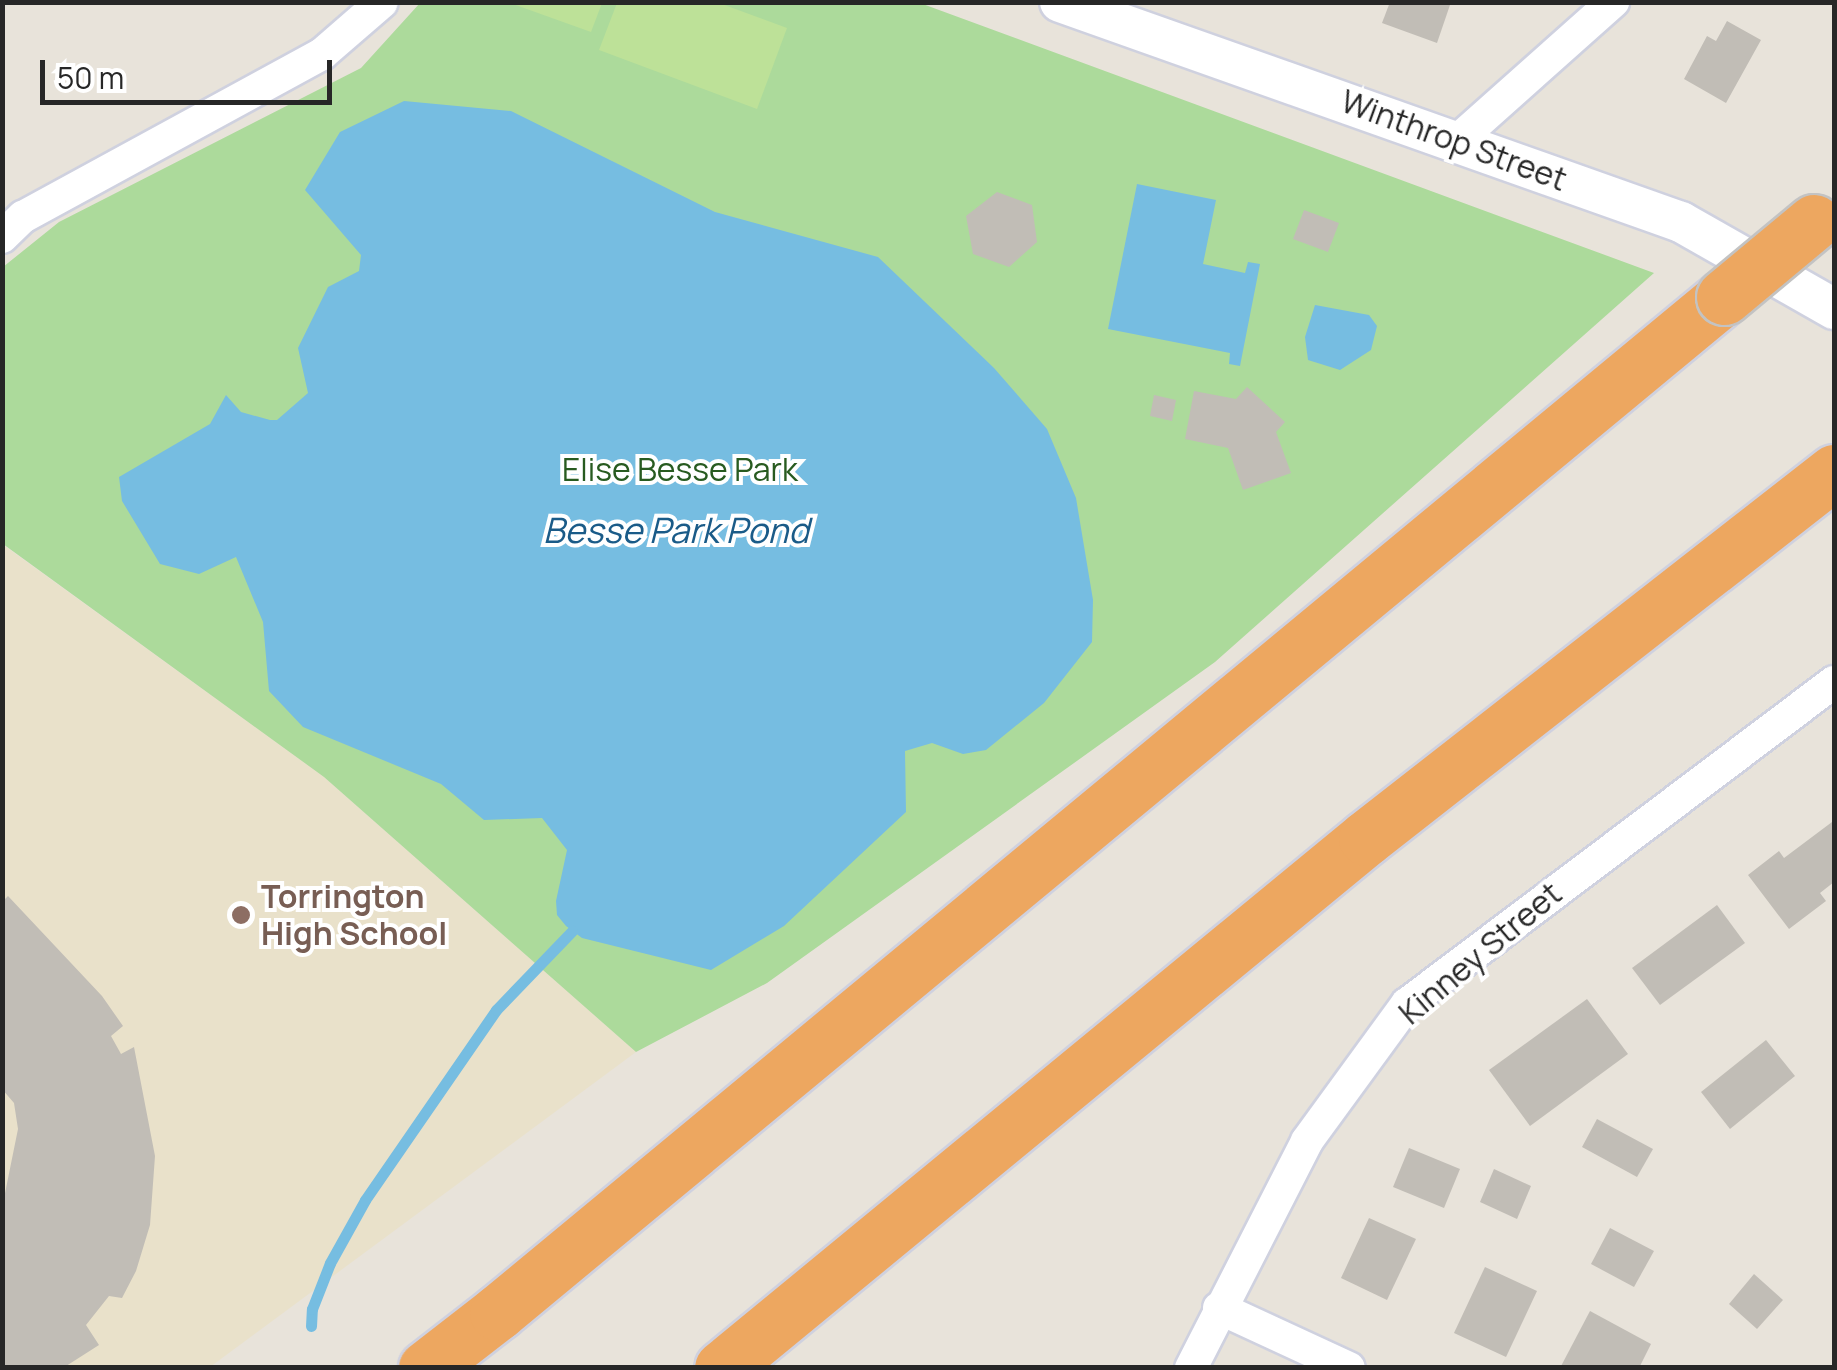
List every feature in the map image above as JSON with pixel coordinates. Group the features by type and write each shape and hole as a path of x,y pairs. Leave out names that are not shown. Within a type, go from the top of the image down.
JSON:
{"highway":[{"path":"426,1368 513,1301 1824,214"},
{"path":"722,1368 1366,838 1834,472"}],"street":[{"path":"2,237 23,217 322,54 382,2"},
{"name":"Winthrop Street","path":"1060,2 1682,222 1834,308"},
{"path":"1458,140 1613,2"},
{"name":"Kinney Street","path":"1191,1368 1307,1141 1407,1004 1834,682"},
{"path":"1219,1308 1349,1368"}],"shaded area":[{"name":"Torrington High School","path":"2,544 324,777 636,1052 210,1367 3,1367"}],"green space":[{"path":"602,2 591,32 510,3"},
{"name":"Elise Besse Park","path":"420,3 920,3 1654,273 1215,662 767,983 636,1052 324,777 3,544 3,267 59,222 361,68"},
{"path":"617,3 719,3 787,28 757,109 599,50"}],"water":[{"name":"Besse Park Pond","path":"404,101 511,111 715,212 878,257 994,368 1047,429 1076,498 1093,600 1092,642 1044,703 986,750 963,754 932,743 905,751 906,812 784,926 711,970 582,938 566,926 557,915 556,901 567,850 542,818 484,820 441,784 303,727 269,691 263,622 236,557 199,574 160,564 122,501 119,477 210,424 226,395 241,412 277,420 308,393 298,348 328,287 359,271 361,255 305,190 340,132"},
{"path":"1137,184 1216,200 1203,264 1245,273 1248,262 1260,264 1240,366 1229,364 1230,353 1108,329"},
{"path":"1315,305 1369,315 1377,326 1371,350 1340,370 1308,360 1305,337"}],"building":[{"path":"1390,2 1451,2 1437,43 1382,23"},
{"path":"1727,21 1761,40 1726,103 1684,79 1707,36 1716,41"},
{"path":"997,192 1032,205 1037,242 1009,267 973,254 966,216"},
{"path":"1304,210 1339,223 1328,252 1293,239"},
{"path":"1247,387 1285,422 1276,432 1291,473 1243,490 1228,448 1185,439 1194,391 1236,399"},
{"path":"1154,395 1176,400 1172,421 1150,416"},
{"path":"1832,822 1834,882 1820,893 1826,901 1789,929 1748,875 1779,851 1784,858"},
{"path":"8,896 102,996 123,1026 111,1036 121,1054 134,1047 155,1156 150,1225 136,1271 122,1298 109,1296 86,1325 99,1345 63,1368 2,1368 2,1208 18,1129 14,1103 2,1089 2,902"},
{"path":"1717,905 1745,943 1660,1005 1632,968"},
{"path":"1587,999 1628,1054 1530,1126 1489,1070"},
{"path":"1766,1040 1795,1076 1730,1129 1701,1092"},
{"path":"1597,1119 1653,1149 1637,1177 1582,1147"},
{"path":"1409,1148 1460,1169 1444,1208 1393,1187"},
{"path":"1494,1169 1531,1186 1517,1219 1480,1202"},
{"path":"1369,1218 1416,1239 1387,1300 1341,1278"},
{"path":"1610,1228 1654,1251 1634,1287 1591,1264"},
{"path":"1485,1267 1537,1291 1506,1357 1454,1333"},
{"path":"1754,1274 1783,1300 1757,1329 1729,1304"},
{"path":"1590,1311 1651,1344 1639,1368 1560,1368"}],"waterway":[{"path":"311,1326 312,1309 330,1263 365,1200 496,1010 572,931"}],"place":[{"name":"Torrington High School","path":"241,915"}]}
